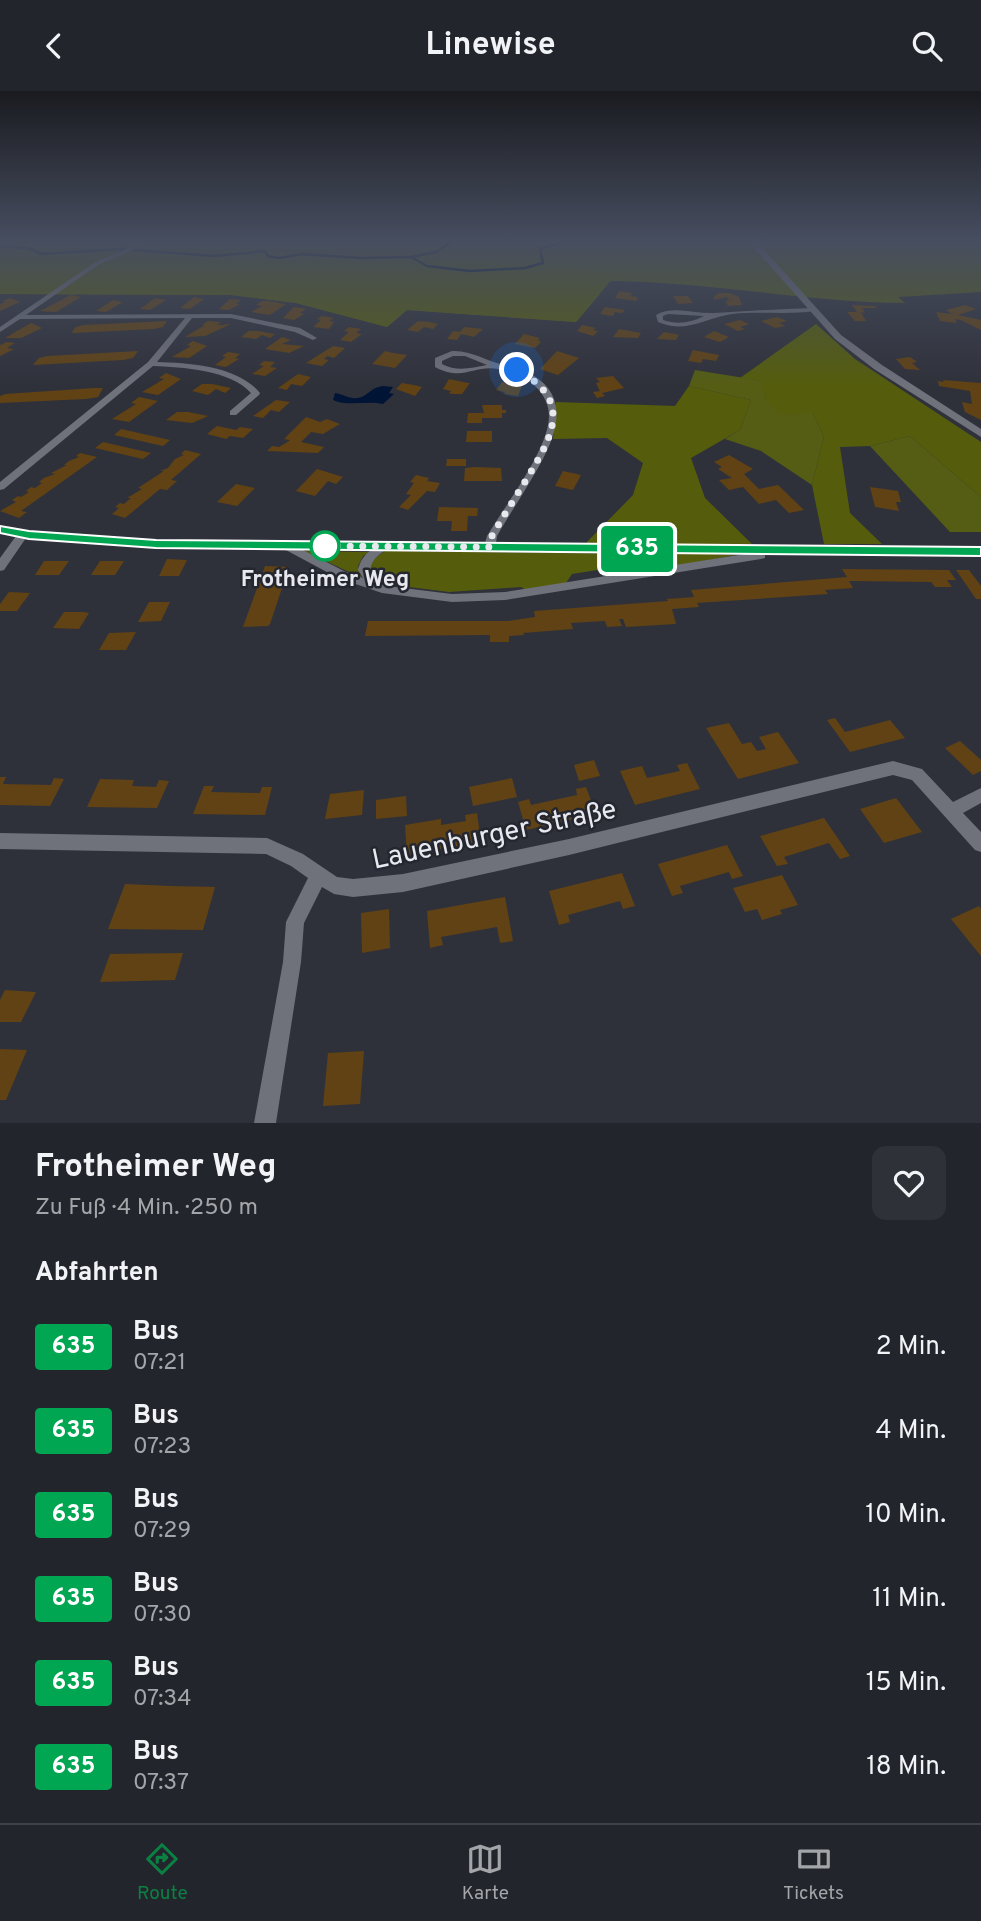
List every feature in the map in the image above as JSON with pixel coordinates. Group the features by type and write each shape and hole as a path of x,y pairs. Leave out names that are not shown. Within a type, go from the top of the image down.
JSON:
{"street":[{"path":"0,330 58,290"},
{"path":"795,290 838,337 878,367 981,434"},
{"path":"713,316 683,327 660,321 659,315 678,312 713,316 813,310"},
{"path":"20,317 191,315 260,320 297,330 313,338"},
{"path":"0,487 104,405 150,364 191,315"},
{"path":"490,547 492,536 549,443 553,425 552,409 545,393 533,379 517,370 495,366 462,353 443,356 438,360 438,365 449,371 495,366"},
{"path":"150,364 195,368 249,383 256,393 233,413"},
{"path":"0,530 22,535 156,544 981,551"},
{"path":"0,567 22,535"},
{"path":"286,546 342,575 374,586 409,594 452,598 505,596 749,558 774,551"},
{"path":"374,586 364,570 365,562 368,556 384,546"},
{"path":"649,549 660,556 662,561 659,572"},
{"name":"Lauenburger Straße","path":"0,841 267,846 297,860 318,877 334,885 353,888 403,883 569,847 892,768 916,774 981,845"},
{"path":"951,811 981,795"},
{"path":"265,1123 292,962 293,930 305,898 318,877"}],"green space":[{"path":"0,290 599,290 599,295 576,322 407,310 387,327 296,303 231,295 0,294"},
{"path":"0,290 603,290 576,322 407,310 387,327 296,303 231,295 0,294"},
{"path":"738,290 981,290 898,297 905,303"},
{"path":"816,324 855,359 981,442 981,497 910,436 870,446 840,447 850,513 882,544 824,544 812,485 824,437 813,413 780,415 765,398 762,381 740,378"},
{"path":"695,370 763,381 765,398 813,413 824,437 812,485 761,451 725,439 740,430 751,400 689,386"},
{"path":"689,386 751,400 740,430 691,458 705,498 752,544 585,544 633,495 643,463 607,438 553,439 556,402 675,406"},
{"path":"910,436 981,497 981,532 950,532 870,446"},
{"path":"304,551 370,552 363,556 358,566 362,578"},
{"path":"385,551 651,554 654,559 650,568 635,572 639,566 635,564 572,574 566,583 526,590 521,587 449,592 377,583 369,572 370,561"},
{"path":"660,552 736,555 667,568 667,561"}],"water":[{"path":"383,386 393,387 389,393 394,394 383,404 333,400 335,393 357,398"}],"building":[{"path":"619,291 638,297 636,301 615,298"},
{"path":"719,293 730,293 739,297 742,305 728,306 725,301 729,301 727,297 715,300 713,297"},
{"path":"71,295 81,297 56,312 40,311"},
{"path":"673,296 688,296 693,303 678,304"},
{"path":"194,297 204,299 190,309 180,308"},
{"path":"10,298 20,302 0,311 0,304 5,302 2,301"},
{"path":"155,298 166,300 150,310 140,309"},
{"path":"230,299 241,300 236,304 240,304 229,310 219,309"},
{"path":"113,300 123,302 106,312 96,311"},
{"path":"262,301 286,304 270,315 251,312 262,306 256,305"},
{"path":"852,305 877,308 862,308 865,313 861,312 866,321 855,321 847,312 857,312"},
{"path":"965,305 976,309 958,315 981,320 981,330 961,320 955,319 957,323 940,321 936,312 952,314 946,310"},
{"path":"294,307 306,309 300,313 304,314 294,320 283,318"},
{"path":"605,307 625,310 622,313 615,312 613,316 600,314"},
{"path":"322,316 334,318 329,321 334,322 329,329 313,327"},
{"path":"777,317 787,321 779,323 785,326 775,328 761,321"},
{"path":"740,320 749,324 740,327 745,329 738,331 724,324"},
{"path":"167,321 163,327 154,329 71,333 76,327 84,325"},
{"path":"208,321 221,322 217,325 231,324 205,336 185,337 205,325 202,325"},
{"path":"418,321 438,324 433,329 424,327 418,332 407,330"},
{"path":"31,323 42,328 21,338 5,338"},
{"path":"582,325 596,328 593,330 598,331 593,336 577,331"},
{"path":"349,327 361,329 356,333 362,334 351,342 340,340 349,332 344,331"},
{"path":"464,327 483,329 474,337 461,334 457,340 447,339 453,331 460,332"},
{"path":"619,329 641,333 638,338 613,337"},
{"path":"249,331 275,334 270,338 262,335 256,339 241,337"},
{"path":"714,331 729,337 720,342 704,337"},
{"path":"664,332 679,335 676,340 657,339"},
{"path":"524,334 540,338 538,340 541,342 535,348 515,344"},
{"path":"282,337 291,340 282,344 304,346 289,353 265,349"},
{"path":"193,341 207,346 189,358 172,357 191,346 187,345"},
{"path":"15,343 7,348 14,349 0,356 0,345"},
{"path":"333,346 345,348 334,358 327,356 324,359 329,360 322,366 306,363"},
{"path":"693,350 719,355 716,361 688,361"},
{"path":"138,351 133,358 123,360 33,365 39,358 48,356"},
{"path":"385,351 407,355 395,368 372,364"},
{"path":"557,351 579,358 558,375 540,369"},
{"path":"228,352 240,354 235,358 239,359 226,367 215,365 226,357 222,356"},
{"path":"910,357 917,362 912,363 920,370 905,369 896,359"},
{"path":"264,361 275,362 270,367 277,368 265,376 252,374 264,366 259,365"},
{"path":"166,373 181,379 158,395 142,392 164,379 159,378"},
{"path":"298,374 311,377 302,386 291,384 287,390 278,388"},
{"path":"613,376 624,388 602,393 605,396 597,398 593,392 600,391 596,383 600,382 596,378"},
{"path":"449,379 470,383 462,394 452,394 449,393 451,391 443,389"},
{"path":"943,380 981,383 981,420 965,412 962,402 972,404 970,391 939,386 938,381 944,382"},
{"path":"502,382 522,386 518,396 496,390"},
{"path":"402,383 422,387 415,396 396,389"},
{"path":"202,384 231,388 225,393 216,389 208,395 192,391"},
{"path":"103,388 98,397 0,403 0,396 5,394"},
{"path":"139,397 158,401 129,422 112,419 136,404 131,403"},
{"path":"276,400 290,402 279,412 271,410 263,418 253,416"},
{"path":"482,405 502,405 502,410 506,410 506,413 502,413 502,418 482,418 482,423 467,423 468,413 484,413"},
{"path":"177,412 208,416 192,423 166,420"},
{"path":"306,417 320,422 327,419 340,424 323,434 311,432 301,442 324,447 318,453 267,451 272,446 279,447 290,440 284,439"},
{"path":"217,426 236,430 240,427 253,429 243,438 230,436 226,439 207,434"},
{"path":"121,429 170,440 163,446 114,435"},
{"path":"467,431 492,431 492,442 466,442"},
{"path":"103,442 151,453 143,459 95,448"},
{"path":"185,450 201,454 171,480 177,481 167,490 160,489 125,518 112,514 119,508 115,507 120,503 124,504 131,498 127,498 142,489 138,488 184,455 181,454"},
{"path":"80,453 97,457 21,511 27,512 19,518 0,511 16,502 12,500 18,496 29,492 26,491 31,487 35,488 42,483 39,482 44,478 55,474 51,473 79,457 76,456"},
{"path":"729,455 753,469 744,474 759,489 778,485 804,510 789,513 776,500 759,504 743,487 729,490 719,480 732,478 718,469 722,467 714,462"},
{"path":"447,459 466,459 466,466 446,466"},
{"path":"465,468 501,468 502,481 464,481"},
{"path":"317,469 343,477 336,484 328,481 315,496 296,491"},
{"path":"563,471 581,475 573,490 555,486"},
{"path":"416,475 429,478 427,481 440,483 435,492 427,491 408,510 399,507 411,495 406,494"},
{"path":"236,484 255,488 237,506 217,502"},
{"path":"870,487 898,491 901,502 896,502 899,511 875,507"},
{"path":"439,507 478,508 477,516 468,516 467,531 451,531 452,521 437,521"},
{"path":"167,559 187,560 179,576 159,576"},
{"path":"44,561 69,561 59,575 35,575"},
{"path":"100,561 124,561 115,575 91,575"},
{"path":"265,566 289,567 270,624 243,627"},
{"path":"842,569 949,570 956,580 947,580 952,587 935,587 931,582 849,581 853,588 825,590 828,594 697,603 699,607 672,609 676,624 626,627 623,619 619,619 622,626 607,627 605,621 571,623 573,629 523,633 524,635 509,636 509,642 490,642 490,635 365,636 368,621 508,621 535,617 534,611 694,597 691,590 847,577"},
{"path":"956,570 969,570 981,586 981,599 976,599"},
{"path":"9,592 30,593 17,611 0,611 0,604"},
{"path":"149,602 170,602 161,621 138,622"},
{"path":"64,612 89,613 79,629 53,628"},
{"path":"136,632 126,650 99,650 109,633"},
{"path":"835,718 845,732 890,720 905,738 850,752 827,720"},
{"path":"729,723 742,744 751,742 757,751 766,749 759,737 778,732 799,763 738,779 706,728"},
{"path":"960,741 981,760 981,771 973,775 945,748"},
{"path":"594,760 600,776 579,781 574,765"},
{"path":"687,763 700,789 635,805 620,771 642,766 647,778 680,771 677,765"},
{"path":"0,777 6,777 3,784 51,785 54,778 64,779 50,806 0,805"},
{"path":"512,778 517,797 473,806 469,787"},
{"path":"100,779 134,780 132,786 156,787 159,780 169,781 157,808 87,807"},
{"path":"204,786 214,786 211,792 260,793 262,787 272,787 265,815 193,814"},
{"path":"586,787 596,814 526,830 518,802 529,799 531,805 577,795 576,789"},
{"path":"364,790 362,815 325,819 330,794"},
{"path":"406,796 407,816 376,819 376,800"},
{"path":"896,798 922,832 884,843 860,809"},
{"path":"477,813 481,842 407,855 405,825 441,819 441,825 466,821 465,815"},
{"path":"824,818 850,856 840,859 829,843 784,857 788,864 777,866 760,836"},
{"path":"727,845 743,876 732,879 729,872 680,886 683,893 672,896 658,864"},
{"path":"622,873 635,906 623,909 620,901 568,915 570,922 559,925 549,891"},
{"path":"782,875 798,905 780,910 782,914 762,920 757,909 745,912 733,888"},
{"path":"125,884 215,887 203,930 108,929"},
{"path":"505,897 513,941 500,943 497,927 441,937 443,945 430,948 427,911"},
{"path":"979,906 981,909 981,956 951,919"},
{"path":"389,909 390,948 362,953 361,913"},
{"path":"183,953 175,980 100,982 110,954"},
{"path":"5,990 36,992 21,1022 0,1022 0,1000"},
{"path":"0,1049 27,1050 6,1100 0,1100"},
{"path":"364,1051 360,1104 323,1106 328,1053"}],"bus line":[{"name":"635","path":"0,530 29,535 156,544 454,545 513,549 530,547 941,553 981,551"}],"place":[{"name":"Frotheimer Weg","path":"325,546"}],"route":[{"path":"325,546 490,547 492,536 549,443 553,425 552,409 545,393 533,379 517,370"}]}
